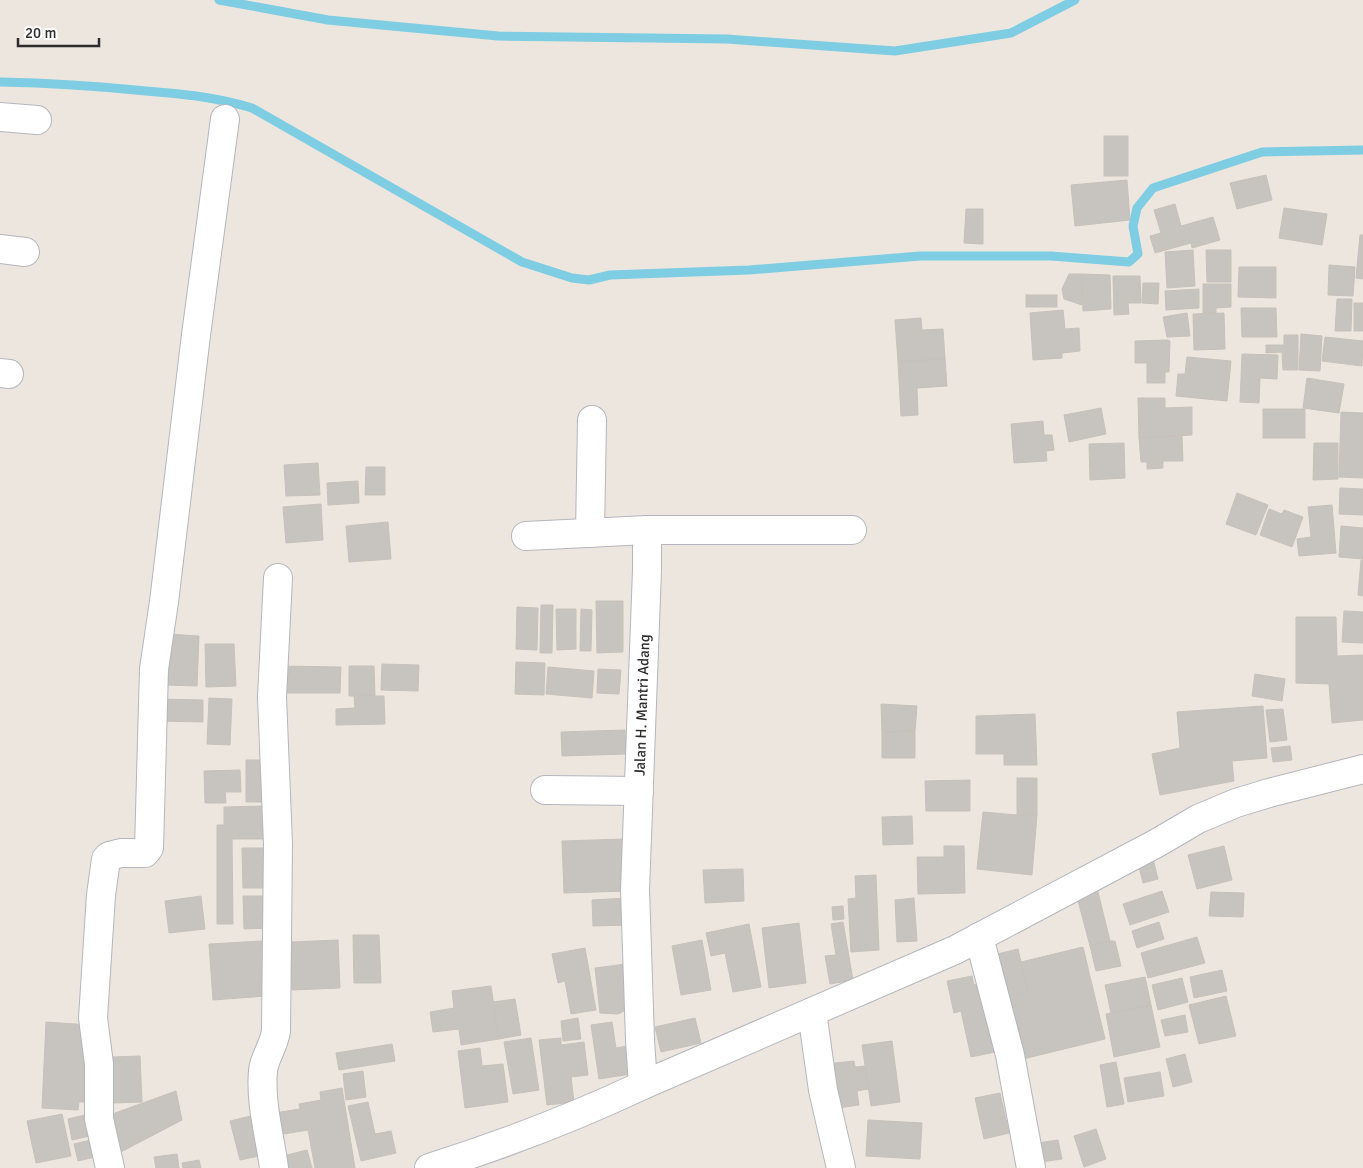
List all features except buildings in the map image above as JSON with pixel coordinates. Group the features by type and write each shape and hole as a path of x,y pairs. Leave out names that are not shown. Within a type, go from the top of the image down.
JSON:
{"street":[{"path":"0,117 37,120"},
{"path":"110,1168 99,1119 99,1064 93,1018 101,895 106,859 109,856 121,853 145,853 149,848 154,669 225,119"},
{"path":"590,533 592,420"},
{"path":"526,536 647,530 852,530"},
{"name":"Jalan H. Mantri Adang","path":"643,1085 639,1030 635,890 647,530"},
{"path":"274,1168 265,1114 263,1069 273,1046 276,1031 278,844 272,698 278,578"},
{"path":"429,1168 478,1153 599,1106 643,1085 955,950 1157,843 1198,819 1269,792 1363,768"},
{"path":"545,790 639,791"},
{"path":"979,937 1010,1055 1031,1168"},
{"path":"812,1012 823,1090 841,1168"}],"waterway":[{"path":"219,0 328,20 498,36 727,39 895,51 1011,33 1075,0"},
{"path":"0,82 73,85 173,93 239,104 252,108 522,262 572,278 589,280 610,275 749,270 920,256 1051,256 1129,262 1138,254 1133,226 1137,208 1153,188 1262,152 1363,150"}]}
